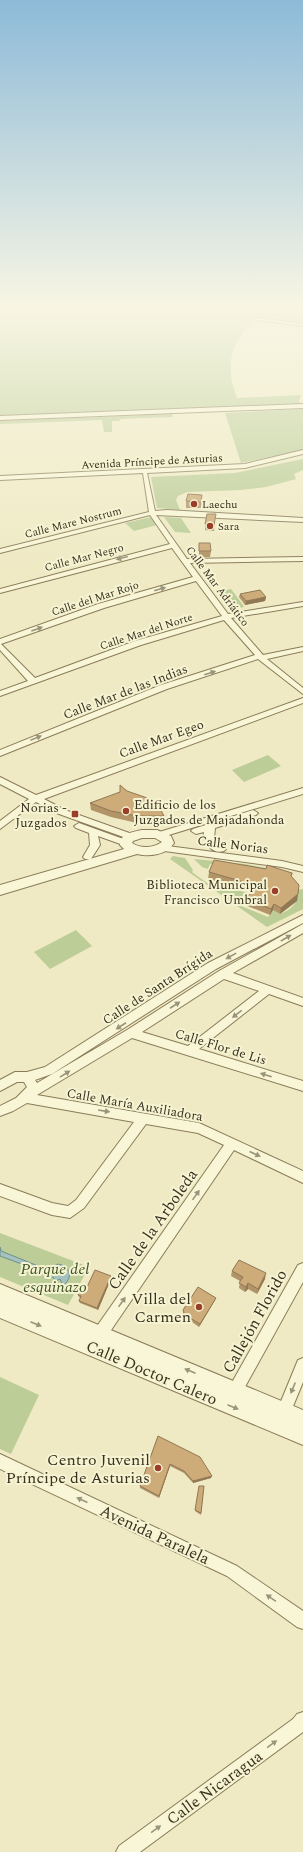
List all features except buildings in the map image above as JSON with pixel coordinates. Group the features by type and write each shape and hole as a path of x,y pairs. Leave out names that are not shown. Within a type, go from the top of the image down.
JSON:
{"street":[{"path":"0,418 303,406"},
{"name":"Avenida Príncipe de Asturias","path":"0,478 230,467 303,452"},
{"name":"Avenida Príncipe de Asturias","path":"0,481 248,469 303,456"},
{"name":"Calle Mar Adriático","path":"145,474 152,512 185,561 226,617 260,657 303,692"},
{"name":"Calle Mare Nostrum","path":"0,551 152,512 303,520"},
{"name":"Calle Mare Nostrum","path":"152,512 303,523"},
{"name":"Calle Mar Negro","path":"0,591 174,545"},
{"path":"185,561 303,560"},
{"name":"Calle del Mar Rojo","path":"0,642 101,606 198,578"},
{"name":"Calle Mar del Norte","path":"0,694 138,643 226,617 303,604"},
{"path":"0,646 33,681"},
{"name":"Calle Mar de las Indias","path":"0,753 164,688 260,657 303,649"},
{"name":"Calle Mar Egeo","path":"0,826 32,800 303,700"},
{"path":"0,780 57,817 152,851 163,841 303,791"},
{"path":"0,787 73,817 130,844"},
{"path":"0,890 130,844 142,834 163,841 303,798"},
{"path":"211,826 207,834 208,839 211,844 221,849"},
{"path":"88,857 95,845 93,831"},
{"name":"Calle Norias","path":"163,841 303,862"},
{"name":"Calle Norias","path":"163,841 303,868"},
{"path":"0,882 130,844"},
{"name":"Calle de Santa Brígida","path":"0,1086 15,1077 27,1077 48,1071 212,966 303,919"},
{"name":"Calle de Santa Brígida","path":"0,1111 6,1110 223,974 303,928"},
{"path":"223,974 303,1002"},
{"path":"189,1052 267,990"},
{"name":"Calle Flor de Lis","path":"131,1033 303,1086"},
{"path":"27,1077 33,1086 28,1096"},
{"name":"Calle María Auxiliadora","path":"28,1096 199,1128 303,1177"},
{"path":"0,1190 52,1209 70,1212 80,1204 144,1118"},
{"name":"Calle de la Arboleda","path":"100,1334 232,1143"},
{"name":"Callejón Florido","path":"235,1391 303,1268"},
{"name":"Calle Doctor Calero","path":"0,1292 303,1419"},
{"name":"Calle Doctor Calero","path":"0,1309 303,1436"},
{"path":"284,1411 303,1366"},
{"name":"Avenida Paralela","path":"0,1461 232,1571 303,1621"},
{"name":"Calle Nicaragua","path":"124,1852 299,1725 303,1720"}],"green space":[{"path":"0,395 236,395 237,398 301,395 299,401 300,405 0,418"},
{"path":"303,409 303,450 241,463 225,413"},
{"path":"172,414 173,417 120,419 120,421 112,421 112,432 104,432 102,420 0,424 0,421"},
{"path":"303,459 303,470 294,474 296,479 266,487 240,490 187,492 178,496 176,500 180,510 157,508 151,477 235,473"},
{"path":"151,517 157,525 134,531 125,523"},
{"path":"164,517 181,518 191,533 175,532"},
{"path":"231,589 244,607 231,610 218,592"},
{"path":"268,755 281,766 244,782 232,770"},
{"path":"173,856 185,858 193,870 192,872 207,883 249,893 240,901 243,903 241,906 268,917 273,910 280,914 294,905 298,894 297,890 303,889 303,909 267,927 170,859"},
{"path":"194,859 245,864 294,873 290,877 210,864 208,869 202,867"},
{"path":"76,930 92,946 50,969 34,952"},
{"name":"Parque del esquinazo","path":"0,1233 89,1267 68,1305 0,1277"},
{"path":"0,1377 39,1395 11,1454 0,1449"}],"water":[{"path":"0,1247 1,1251 48,1270 58,1264 65,1266 69,1271 69,1279 63,1286 60,1279 56,1281 53,1277 46,1279 46,1273 0,1256"}],"place":[{"name":"Laechu","path":"194,504"},
{"name":"Sara","path":"210,526"},
{"name":"Edificio de los Juzgados de Majadahonda","path":"126,811"},
{"name":"Norias - Juzgados","path":"75,814"},
{"name":"Biblioteca Municipal Francisco Umbral","path":"275,891"},
{"name":"Villa del Carmen","path":"199,1307"},
{"name":"Centro Juvenil Príncipe de Asturias","path":"158,1468"}]}
